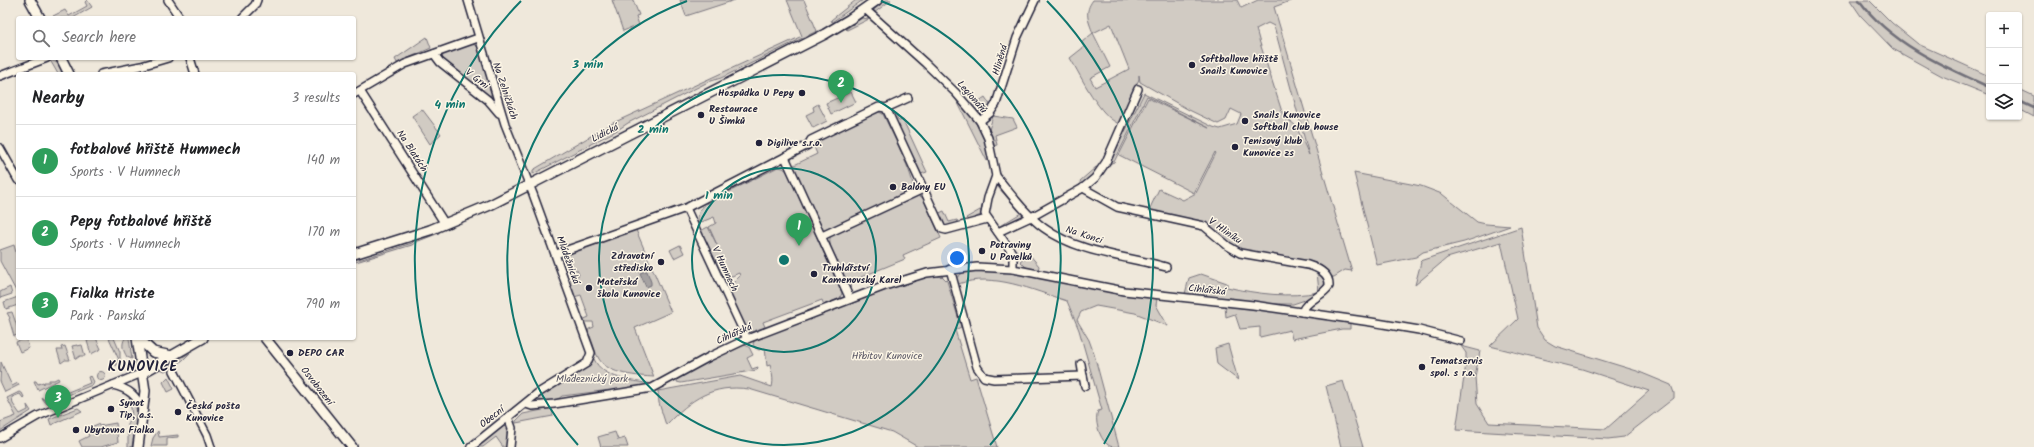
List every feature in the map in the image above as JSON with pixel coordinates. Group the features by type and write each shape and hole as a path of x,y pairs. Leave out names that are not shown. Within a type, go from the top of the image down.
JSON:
{"main road":[{"path":"30,0 39,16"},
{"name":"Lidická","path":"356,253 445,224 530,185 825,34 877,0"},
{"path":"62,60 69,72"},
{"path":"137,340 145,391 138,447"},
{"path":"139,340 153,352 172,356"},
{"path":"142,373 200,340"},
{"name":"Osvobození","path":"267,340 352,447"}],"street":[{"path":"168,0 179,16"},
{"path":"244,16 255,5 257,0"},
{"name":"Na Zelničkách","path":"468,0 478,38 505,124 530,185"},
{"name":"Hliněná","path":"980,121 990,113 996,104 1017,38 1035,0"},
{"name":"Legionářů","path":"865,9 956,93 980,121 988,138 996,176"},
{"path":"357,92 405,64 478,38"},
{"name":"V Grni","path":"434,54 440,62 491,103 505,124"},
{"path":"0,76 42,60"},
{"path":"111,72 142,66 162,60"},
{"path":"191,60 194,72"},
{"path":"998,232 1031,217 1083,188 1095,178 1104,166 1138,90"},
{"name":"Na Blatách","path":"357,92 445,224"},
{"path":"556,254 686,208 785,158 808,145 811,140 879,107 886,108 908,98"},
{"path":"886,108 942,230 987,219"},
{"path":"0,148 16,176"},
{"path":"785,158 850,299"},
{"path":"996,176 986,205 987,219 1014,255 1013,270"},
{"name":"Na Konci","path":"996,176 1031,217 1050,232 1070,242 1166,267"},
{"name":"Mládežnická","path":"526,404 534,396 583,366 590,359 591,353 530,185"},
{"name":"V Hliníku","path":"1083,188 1118,207 1204,226 1224,243 1240,253 1314,267 1323,272 1329,283 1326,290 1305,306 1302,312"},
{"path":"822,236 923,189"},
{"name":"V Humnech","path":"686,208 747,339"},
{"name":"Cihlářská","path":"526,404 532,406 554,404 652,388 709,357 747,339 850,299 910,277 984,266 1124,291 1302,312 1409,328 1461,340"},
{"path":"950,270 977,367 982,375 994,379 1083,376"},
{"path":"1080,364 1085,386"},
{"path":"174,371 207,434 211,447"},
{"path":"0,438 38,416 142,373"},
{"path":"113,385 131,391 143,410"},
{"name":"Obecní","path":"471,447 526,404"},
{"path":"508,417 512,428 510,447"}],"green space":[{"path":"87,0 92,7 76,16 69,16 87,6 85,2"},
{"path":"612,0 633,0 639,15 636,16 639,25 623,31"},
{"path":"680,0 735,0 686,16"},
{"path":"787,0 804,0 817,31 721,78 708,82 533,174 533,170 613,123 802,36"},
{"path":"856,0 863,0 832,22 831,20"},
{"path":"885,0 891,0 874,13 874,10"},
{"path":"1093,0 1237,0 1241,8 1258,0 1293,0 1274,7 1352,271 1345,270 1334,277 1331,277 1318,266 1307,261 1253,253 1237,248 1223,240 1204,223 1149,210 1159,189 1183,200 1196,193 1216,153 1215,152 1194,193 1119,155 1148,98 1209,128 1147,96 1114,162 1109,164 1144,93 1220,129 1237,124 1241,114 1231,109 1226,120 1218,124 1189,110 1140,82 1139,75 1139,79 1120,124 1113,120 1105,114 1098,105 1070,58 1084,47 1082,42 1093,33 1088,16 1088,8","holes":["1268,23 1274,26 1309,155 1296,126 1283,115 1259,40 1256,29","1111,24 1129,69 1095,87 1090,78 1110,67 1093,33"]},
{"path":"1850,0 1869,0 1892,23 1918,44 1986,75 1986,94 1942,76 1893,49 1861,16"},
{"path":"65,10 69,16 53,16"},
{"path":"862,18 869,19 847,30 846,29"},
{"path":"427,37 431,48 397,63 395,59"},
{"path":"469,44 476,45 479,49 493,91 490,96 442,59 443,54"},
{"path":"50,60 58,63 63,72 57,72"},
{"path":"2022,90 2034,96 2034,117 2022,111"},
{"path":"851,92 856,102 831,114 826,103"},
{"path":"955,97 968,112 981,133 990,160 987,161"},
{"path":"985,97 991,106 990,109 979,112 972,106"},
{"path":"818,104 827,121 813,128 806,115 814,111 813,107"},
{"path":"422,109 441,134 430,144 412,116"},
{"path":"879,112 883,114 901,153 913,183 913,189 825,231 822,230 792,166 817,154 812,142"},
{"path":"895,113 899,121 903,120 927,172 918,175 893,115"},
{"path":"993,116 1013,119 1017,127 995,135 997,145 993,146 989,130"},
{"path":"778,167 787,171 842,293 840,298 824,305 822,300 763,322 765,327 751,332 746,331 729,295 733,283 740,276 739,273 732,276 722,276 700,231 708,227 717,245 709,227 716,223 714,217 699,223 698,214 702,207 707,203"},
{"path":"1096,167 1099,168 1083,185 1080,181"},
{"path":"1354,173 1421,186 1442,194 1477,222 1510,226 1464,242 1423,252 1416,257 1377,265"},
{"path":"1000,185 1024,213 1024,216 999,228 998,227 1021,213 997,186"},
{"path":"918,195 923,198 941,238 903,255 905,259 849,282 850,288 839,271 830,246 831,235"},
{"path":"980,210 982,214 969,221 966,218"},
{"path":"944,211 949,222 957,220 959,224 948,228 943,226 937,214"},
{"path":"1521,227 1537,328 1545,340 1555,346 1637,371 1671,385 1674,398 1624,437 1608,439 1456,430 1466,364 1466,353 1461,346 1480,351 1475,377 1477,404 1489,423 1606,429 1649,391 1582,369 1490,346 1518,319 1501,242 1447,258 1415,285 1420,261"},
{"path":"636,230 671,312 635,328 654,377 624,374 610,368 599,359 590,336 587,334 589,329 594,327 593,322 586,322 582,320 589,317 581,295 574,297 569,282 572,278 579,275 577,270 566,270 560,257"},
{"path":"439,232 412,245 356,262 356,259 362,259 412,243 415,240"},
{"path":"14,245 16,252 16,291 0,261 0,250"},
{"path":"680,245 684,253 674,258 670,250"},
{"path":"1029,254 1039,266 1038,271 1026,267 1020,261"},
{"path":"988,270 1022,274 1157,299 1156,305 1168,326 1135,313 1096,306 1081,312 1077,320 1089,340 1094,354 1119,447 1112,447 1108,445 1100,433 1097,423 1097,414 1098,411 1102,410 1079,330 1067,301 999,281 985,280 958,284 956,278 964,272"},
{"path":"1319,271 1325,281 1323,289 1314,297 1293,304 1273,304 1185,294 1189,278 1201,274 1227,283 1227,287 1250,292 1285,295 1308,294 1319,292 1317,272"},
{"name":"Hřbitov Kunovice","path":"932,275 942,276 947,281 961,327 955,330 970,379 976,377 997,447 918,447 892,432 749,389 736,388 713,391 703,395 684,408 666,425 659,403 658,391 740,376 772,387 772,373 770,365 767,366 765,348 759,350 755,348 753,344 755,339 890,288"},
{"path":"10,287 12,294 0,298 0,292"},
{"path":"16,298 16,306 6,309 4,302"},
{"path":"1225,306 1289,313 1350,323 1350,329 1342,329 1292,339 1290,330 1260,337 1260,327 1240,329 1235,314 1226,317"},
{"path":"12,312 16,323 16,336 14,336 10,318 7,313"},
{"path":"27,340 29,348 20,352 16,342"},
{"path":"97,340 101,349 91,354 87,341"},
{"path":"110,340 115,340 120,352 120,361 116,366 115,361 119,360"},
{"path":"124,340 129,340 132,359 127,357 123,343"},
{"path":"743,344 749,347 753,355 747,358 752,369 758,367 757,370 681,383 677,382 678,378"},
{"path":"1228,344 1238,380 1217,364 1215,348"},
{"path":"82,345 85,356 80,356 76,359 72,346"},
{"path":"65,346 70,360 65,360 61,363 57,350 62,350 61,347"},
{"path":"190,353 183,360 165,371 160,369"},
{"name":"Mladeznický park","path":"594,359 598,366 611,375 628,380 653,384 618,392 618,389 562,396 550,401 538,399 538,396 590,364"},
{"path":"1,362 12,386 18,383 19,385 5,392 0,381"},
{"path":"101,371 106,376 101,381 96,376"},
{"path":"91,376 94,382 92,385 47,404 41,397 46,401 90,383 88,377"},
{"path":"168,377 174,389 168,392 163,382"},
{"path":"58,378 59,380 38,390 34,381 38,384 43,382 44,384 44,382 49,382 49,380"},
{"path":"1343,381 1363,447 1341,447 1326,386"},
{"path":"19,392 22,393 24,397 23,398 20,394 12,397 13,404 20,414 28,410 27,405 31,411 0,431 0,422 16,416 7,398"},
{"path":"131,396 137,414 132,447 128,447 128,421 132,421 131,407 127,406 127,402"},
{"path":"78,408 82,411 51,425 49,419"},
{"path":"552,408 553,416 516,423 516,421 523,414"},
{"path":"116,423 118,442 101,447 82,447 79,441 89,436 86,429 98,424 99,426"},
{"path":"503,426 507,427 508,447 503,447 496,437 483,447 477,447"},
{"path":"158,431 159,437 178,435 178,437 167,438 167,446 151,446 153,438"},
{"path":"615,432 618,440 625,438 628,447 601,447 598,437"}],"shaded area":[{"path":"647,271 651,285 646,287 640,273"}],"waterway":[{"path":"1859,0 1886,29 1901,41 1935,62 1986,86"},
{"path":"2022,102 2034,108"}],"place":[{"name":"Softballove hřiště Snails Kunovice","path":"1192,65"},
{"name":"Hospůdka U Pepy","path":"802,93"},
{"name":"Pepy fotbalové hřiště","path":"841,103"},
{"name":"Restaurace U Šimků","path":"701,115"},
{"name":"Snails Kunovice Softball club house","path":"1245,121"},
{"name":"Digilive s.r.o.","path":"759,143"},
{"name":"Tenisový klub Kunovice zs","path":"1235,147"},
{"name":"Balóny EU","path":"893,187"},
{"name":"fotbalové hřiště Humnech","path":"799,246"},
{"name":"Potraviny U Pavelků","path":"982,251"},
{"name":"Zdravotní středisko","path":"661,262"},
{"name":"Truhlářství Kamenovský Karel","path":"814,274"},
{"name":"Mateřská škola Kunovice","path":"589,288"},
{"name":"DEPO CAR","path":"290,353"},
{"name":"Tematservis spol. s r.o.","path":"1422,367"},
{"name":"Synot Tip, a.s.","path":"111,409"},
{"name":"Česká pošta Kunovice","path":"178,412"},
{"name":"Fialka Hriste","path":"58,418"},
{"name":"Ubytovna Fialka","path":"76,430"}],"district":[{"name":"KUNOVICE","path":"143,367"}]}
